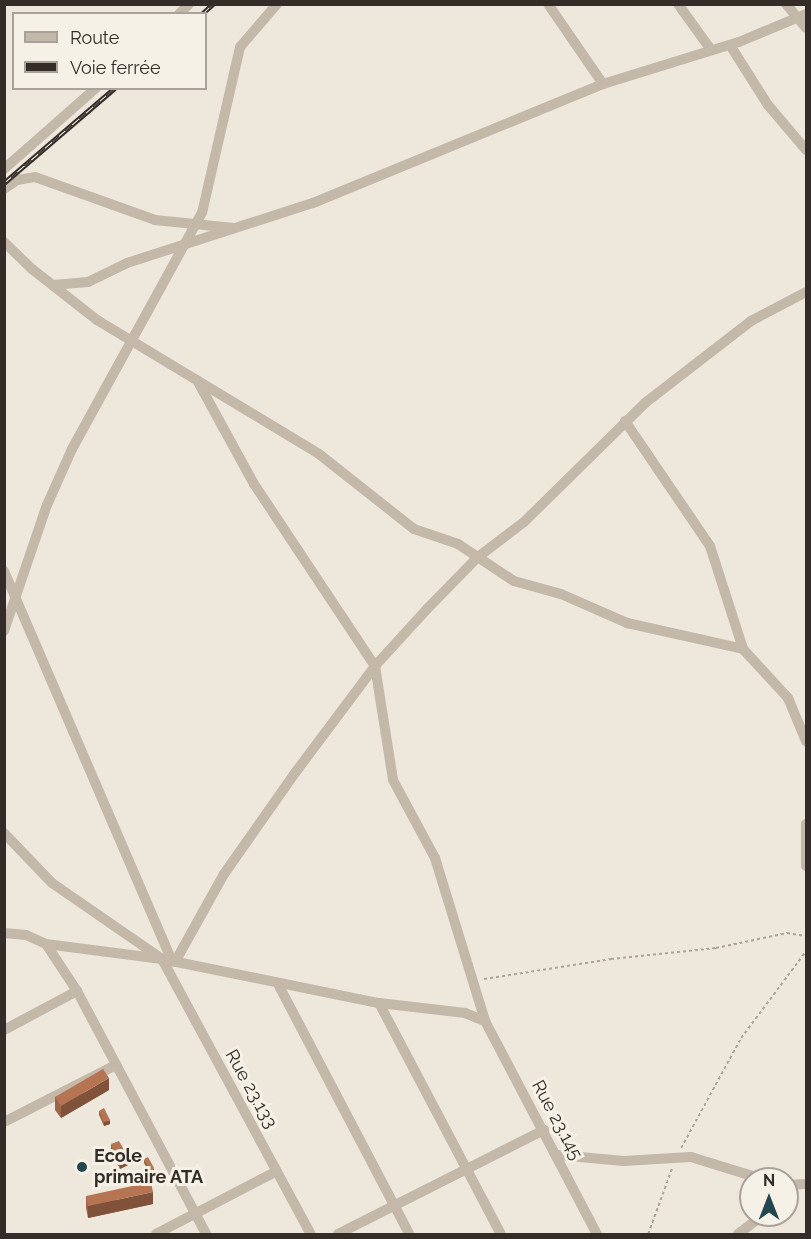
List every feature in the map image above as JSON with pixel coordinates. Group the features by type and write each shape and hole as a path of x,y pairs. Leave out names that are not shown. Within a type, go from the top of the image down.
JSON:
{"street":[{"path":"4,631 17,600 47,505 129,342 177,265 182,246 202,213 240,47 277,4"},
{"path":"549,4 603,84"},
{"path":"678,4 711,50"},
{"path":"786,4 802,16 807,28"},
{"path":"53,285 88,282 128,263 313,203 603,84 730,45 802,16"},
{"path":"730,45 768,105 807,150"},
{"path":"4,169 94,90"},
{"path":"4,189 17,180 35,177 155,220 237,228"},
{"path":"4,242 53,285 129,342 197,380 335,465 401,522 478,556 514,580 561,594 627,623 743,649"},
{"path":"170,961 238,853 375,666 478,556 524,522 625,421 751,321 807,292"},
{"path":"197,380 249,476 375,666"},
{"path":"625,421 710,546 743,649 788,698 807,741"},
{"name":"Rue 23.133","path":"4,571 170,961 311,1234"},
{"name":"Rue 23.145","path":"375,666 393,780 435,858 485,1021 558,1155 597,1234"},
{"path":"807,824 807,866"},
{"path":"4,832 52,882 170,961"},
{"path":"4,933 26,935 46,944 170,961 379,1003 459,1012 485,1021"},
{"path":"46,944 77,991 206,1234"},
{"path":"278,984 409,1234"},
{"path":"4,1030 77,991"},
{"path":"379,1003 501,1234"},
{"path":"4,1122 116,1065"},
{"path":"338,1234 544,1130"},
{"path":"558,1155 624,1161 678,1156 714,1161 739,1170"},
{"path":"156,1234 277,1171"}],"path":[{"path":"474,981 611,958 716,948 787,933 807,936"},
{"path":"648,1234 660,1192 741,1038 807,951"}],"building":[{"path":"103,1069 109,1078 61,1106 55,1097"},
{"path":"104,1108 110,1120 104,1122 99,1111"},
{"path":"119,1141 128,1157 120,1161 111,1144"},
{"path":"148,1157 154,1168 151,1171 144,1159"},
{"path":"151,1182 153,1192 88,1206 86,1196"}],"railway":[{"path":"204,12 213,4"},
{"path":"4,183 113,90"}],"place":[{"name":"Ecole primaire ATA","path":"82,1167"}]}
